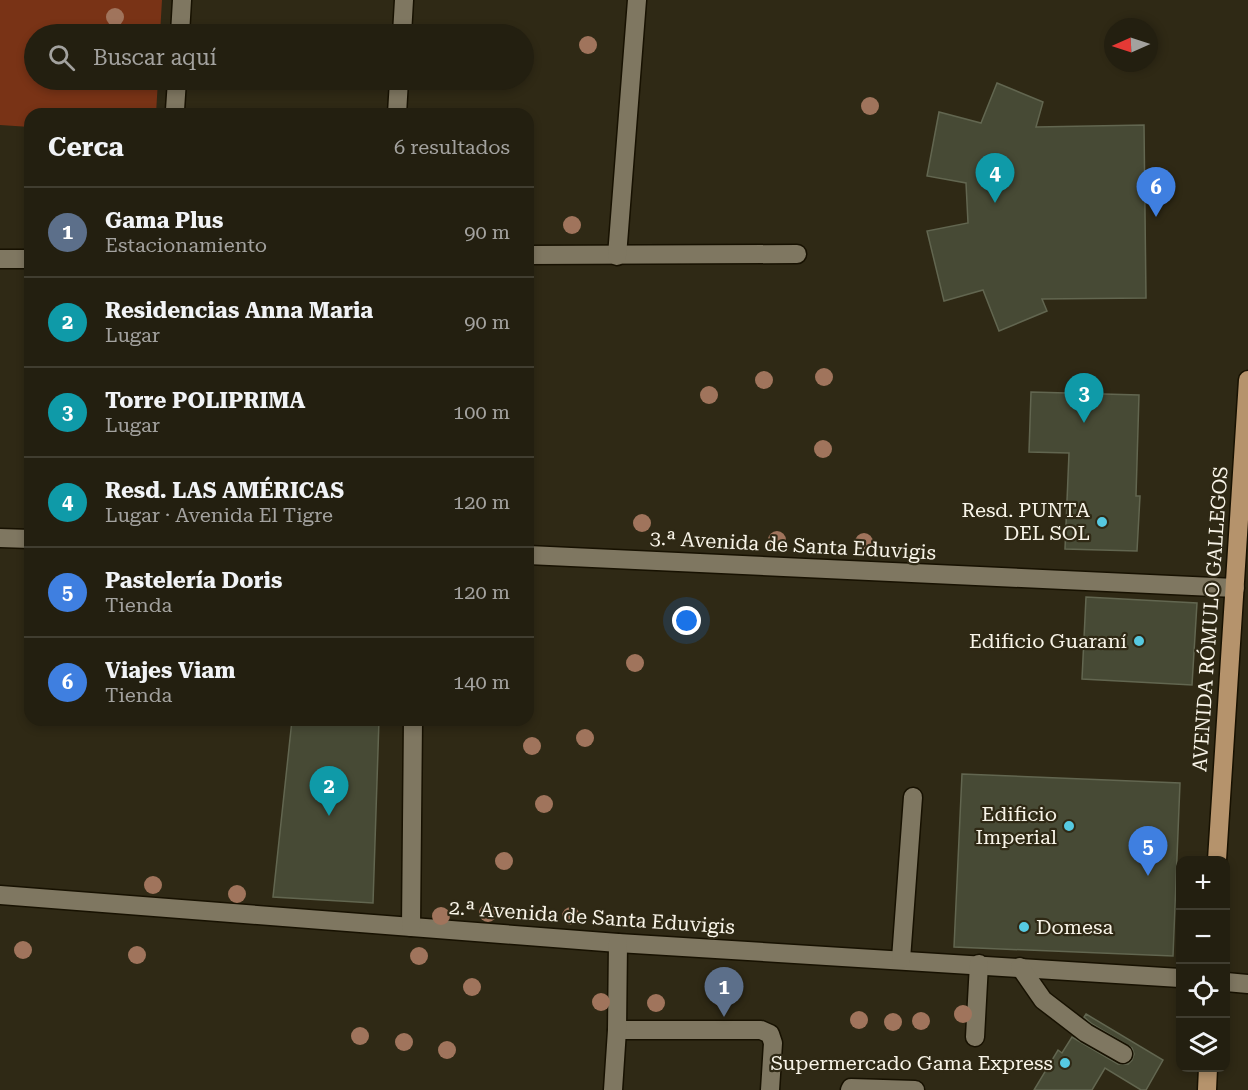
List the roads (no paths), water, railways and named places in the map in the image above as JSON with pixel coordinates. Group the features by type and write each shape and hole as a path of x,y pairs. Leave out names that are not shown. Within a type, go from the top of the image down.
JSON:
{"main road":[{"name":"AVENIDA RÓMULO GALLEGOS","path":"1217,856 1248,380"},
{"path":"1207,1090 1208,1072"}],"street":[{"path":"181,24 182,0"},
{"path":"403,24 404,0"},
{"path":"617,256 637,0"},
{"path":"175,108 176,90"},
{"path":"397,108 398,90"},
{"path":"534,255 797,254"},
{"path":"0,259 24,259"},
{"path":"0,538 24,539"},
{"name":"3.ª Avenida de Santa Eduvigis","path":"534,555 1235,588"},
{"path":"411,927 413,726"},
{"path":"901,959 913,797"},
{"name":"2.ª Avenida de Santa Eduvigis","path":"0,895 618,943 1176,978"},
{"path":"613,1090 617,1030 618,943"},
{"path":"975,1037 979,964"},
{"path":"1020,967 1043,1000 1086,1033 1123,1054"},
{"path":"1230,982 1248,984"},
{"path":"617,1030 761,1030 770,1034 772,1043 770,1090"},
{"path":"850,1090 850,1088 915,1090"}],"place":[{"name":"Resd. LAS AMÉRICAS","path":"995,203"},
{"name":"Viajes Viam","path":"1156,217"},
{"name":"Torre POLIPRIMA","path":"1084,423"},
{"name":"Resd. PUNTA DEL SOL","path":"1102,522"},
{"name":"Edificio Guaraní","path":"1139,641"},
{"name":"Residencias Anna Maria","path":"329,816"},
{"name":"Edificio Imperial","path":"1069,826"},
{"name":"Pastelería Doris","path":"1148,876"},
{"name":"Domesa","path":"1024,927"},
{"name":"Gama Plus","path":"724,1017"},
{"name":"Supermercado Gama Express","path":"1065,1063"}]}
